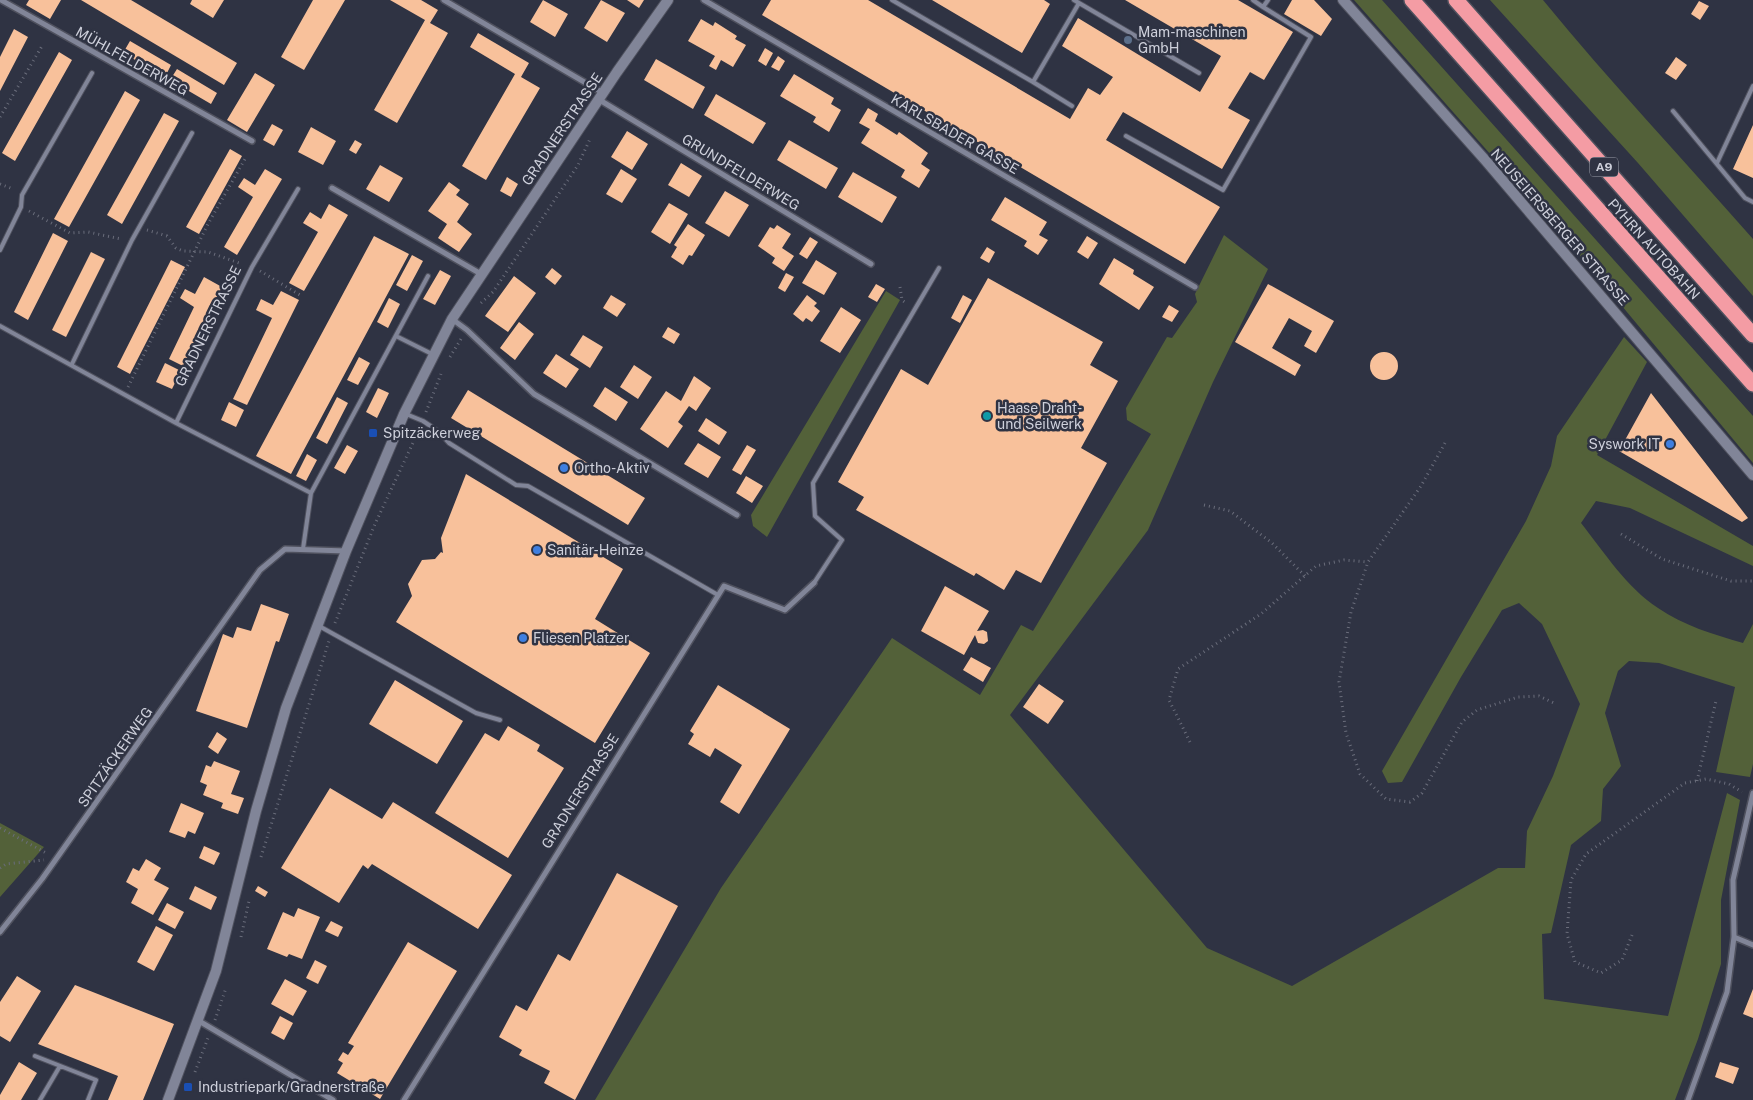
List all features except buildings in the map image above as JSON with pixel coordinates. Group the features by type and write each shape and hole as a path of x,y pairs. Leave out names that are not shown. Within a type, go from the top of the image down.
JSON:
{"highway":[{"name":"PYHRN AUTOBAHN","path":"1412,0 1753,384"},
{"name":"PYHRN AUTOBAHN","path":"1456,0 1753,335"}],"main road":[{"name":"GRADNERSTRASSE","path":"168,1100 199,1021 216,971 256,811 286,708 346,551 404,414 452,319 601,96 668,0"},
{"name":"NEUSEIERSBERGER STRASSE","path":"1342,0 1492,169 1753,475"}],"street":[{"name":"MÜHLFELDERWEG","path":"1,0 252,141"},
{"name":"GRUNDFELDERWEG","path":"444,0 871,264"},
{"name":"KARLSBADER GASSE","path":"704,0 1194,287"},
{"path":"332,188 481,274"},
{"path":"452,319 467,330 534,394 737,515"},
{"name":"SPITZÄCKERWEG","path":"0,932 57,859 260,570 286,548 346,551"},
{"path":"718,595 724,586 785,610 814,583"},
{"name":"GRADNERSTRASSE","path":"404,1100 718,595"},
{"path":"1688,1100 1727,992 1734,937 1733,880 1752,795"},
{"path":"1734,937 1753,945"},
{"path":"199,1021 333,1100"}],"lane":[{"path":"892,0 1072,106"},
{"path":"1074,0 1199,73"},
{"path":"1126,136 1223,190 1311,37 1253,0"},
{"path":"1263,7 1268,0"},
{"path":"1033,82 1079,3"},
{"path":"0,250 21,207 22,195 92,73"},
{"path":"1717,163 1753,86"},
{"path":"1673,110 1744,198 1753,202"},
{"path":"72,364 132,240 192,133"},
{"name":"GRADNERSTRASSE","path":"176,423 252,267 298,189"},
{"path":"814,583 842,540 815,516 813,484 939,268"},
{"path":"303,549 311,493 428,276"},
{"path":"0,326 176,423 311,493"},
{"path":"396,336 433,354"},
{"path":"404,414 423,421 438,431 449,443 516,485 528,486 718,595"},
{"path":"318,625 476,713 500,720"},
{"path":"35,1056 96,1080 88,1100"},
{"path":"40,1100 60,1066"}],"path":[{"path":"0,117 42,46"},
{"path":"480,304 493,292 578,165 594,131"},
{"path":"124,394 195,252 246,159"},
{"path":"21,207 70,233 88,232 132,240"},
{"path":"139,227 167,236 176,248 184,252 208,252 252,267 300,294"},
{"path":"900,287 902,300 916,309"},
{"path":"446,364 463,336"},
{"path":"259,862 332,634 375,524 423,421 443,370"},
{"path":"1445,442 1421,486 1368,562 1351,612 1339,682 1346,733 1360,774 1386,799 1410,802 1422,793 1462,722 1477,710 1518,696 1539,696 1554,703"},
{"path":"1204,505 1230,511 1272,543 1305,576"},
{"path":"1622,534 1662,559 1731,580 1753,581"},
{"path":"1190,742 1169,700 1178,669 1261,614 1316,566 1344,560 1368,562"},
{"path":"1697,781 1716,701"},
{"path":"1632,935 1622,960 1601,973 1575,962 1567,934 1571,880 1586,854 1685,783 1706,780 1729,784 1752,795"},
{"path":"0,828 57,859"},
{"path":"0,868 6,864 21,861 57,859"},
{"path":"240,940 250,896"},
{"path":"194,1073 227,986"}],"green space":[{"path":"1354,0 1382,0 1753,416 1753,463 1576,251"},
{"path":"1490,0 1543,0 1620,91 1753,239 1753,296 1638,163"},
{"path":"1224,235 1268,269 1213,382 1148,530 1010,715 1207,948 1292,986 1498,868 1525,868 1527,831 1553,776 1580,704 1542,624 1519,603 1502,610 1461,677 1402,782 1388,783 1382,771 1526,521 1551,466 1557,436 1624,337 1647,362 1597,455 1753,546 1753,566 1630,508 1596,501 1581,523 1636,590 1658,608 1678,620 1743,643 1753,624 1753,764 1750,777 1716,772 1735,687 1659,663 1629,661 1618,671 1605,713 1621,766 1603,789 1601,821 1571,845 1551,933 1542,934 1544,999 1668,1016 1727,793 1740,800 1721,900 1721,964 1698,1039 1675,1100 595,1100 721,888 892,638 980,695 1021,625 1033,631 1151,434 1127,420 1126,408 1167,337 1172,338 1197,302 1195,294"},
{"path":"886,291 900,300 767,537 753,526 751,515"},
{"path":"0,823 44,847 0,897"}],"place":[{"name":"Mam-maschinen GmbH","path":"1128,40"},
{"name":"Haase Draht- und Seilwerk","path":"987,416"},
{"name":"Spitzäckerweg","path":"373,433"},
{"name":"Syswork IT","path":"1670,444"},
{"name":"Ortho-Aktiv","path":"564,468"},
{"name":"Sanitär-Heinze","path":"537,550"},
{"name":"Fliesen Platzer","path":"523,638"},
{"name":"Industriepark/Gradnerstraße","path":"188,1087"}]}
